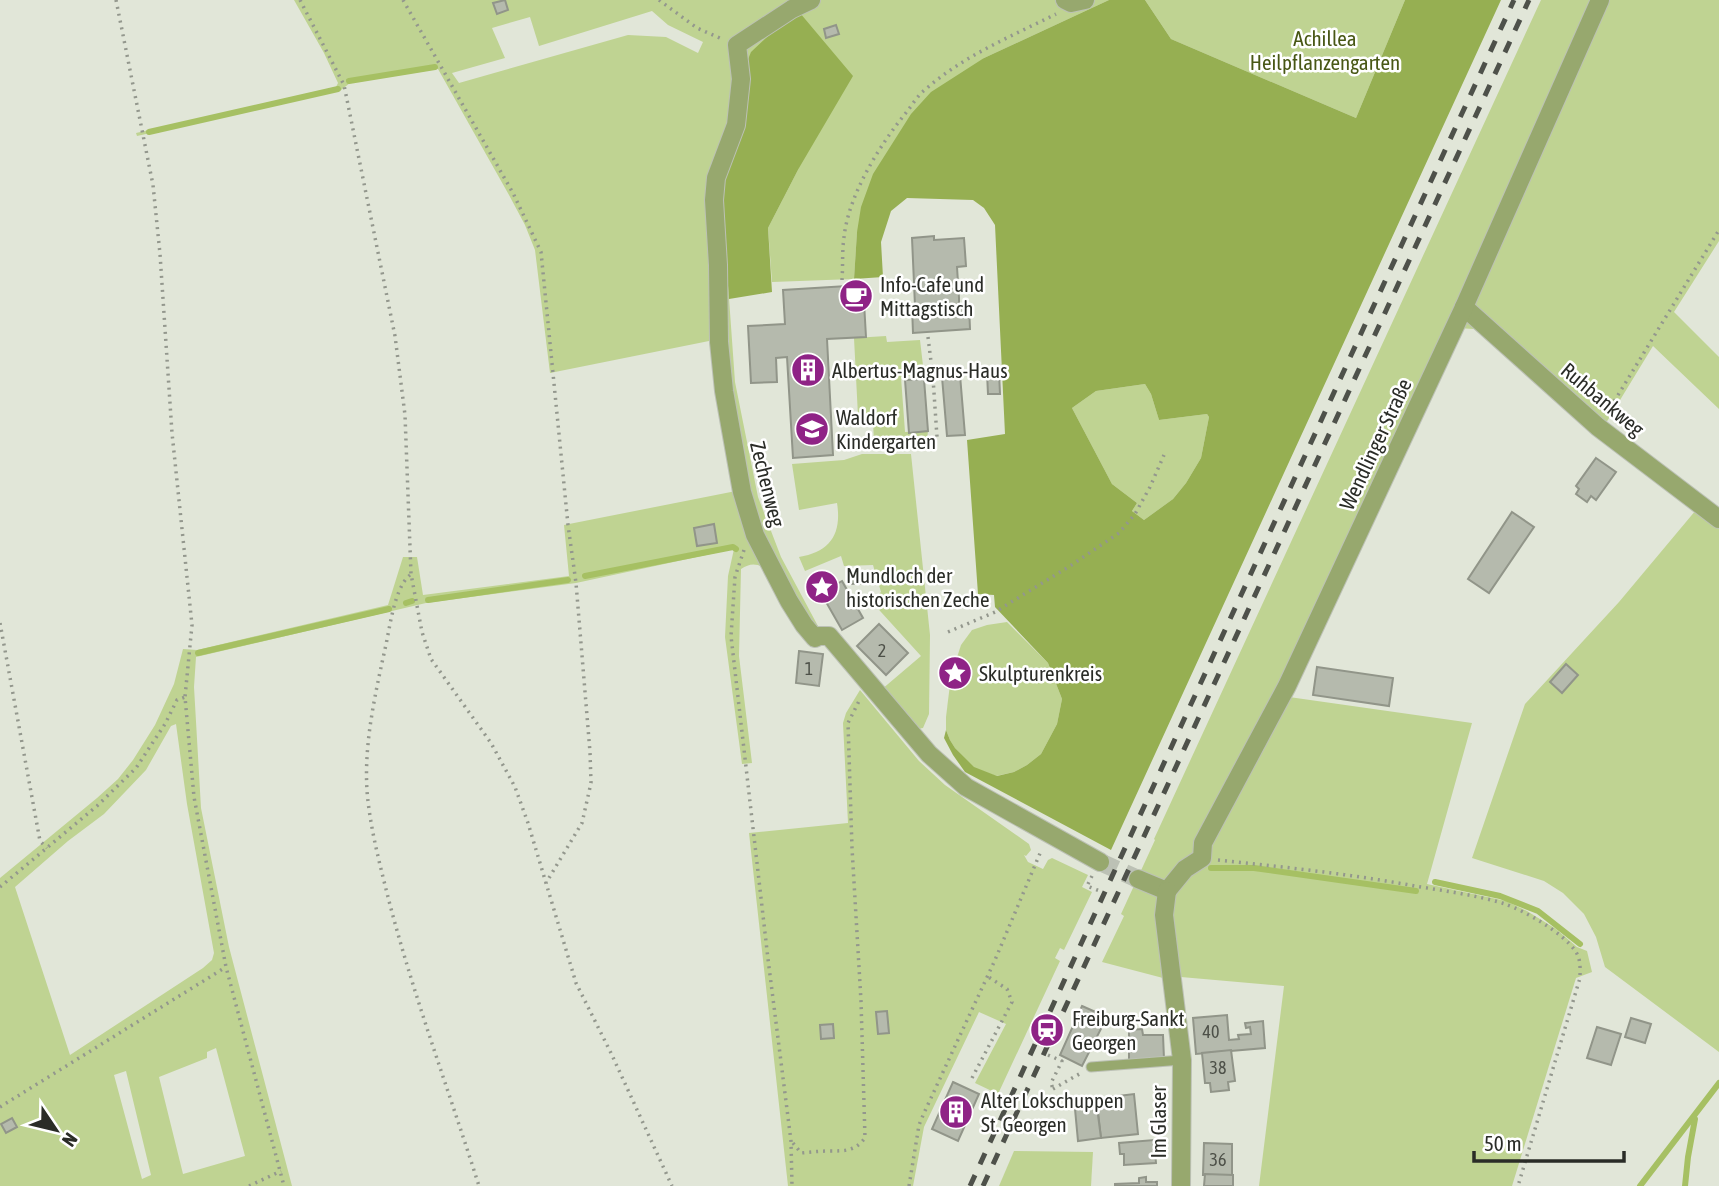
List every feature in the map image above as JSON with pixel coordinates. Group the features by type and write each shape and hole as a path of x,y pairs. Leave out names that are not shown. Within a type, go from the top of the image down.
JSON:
{"street":[{"path":"737,45 792,9 811,0"},
{"name":"Wendlinger Straße","path":"1202,858 1203,843 1287,687 1464,307 1600,0"},
{"name":"Zechenweg","path":"737,45 741,79 736,125 716,178 714,200 719,342 724,391 742,492 755,535 804,625 815,638 829,636 929,754 966,787 1100,862"},
{"name":"Ruhbankweg","path":"1464,307 1598,428 1719,519"},
{"path":"1138,879 1167,891 1185,869 1202,858"},
{"name":"Im Glaser","path":"1167,891 1164,915 1182,1060 1181,1186"}],"lane":[{"path":"1091,1067 1182,1060"}],"path":[{"path":"116,0 153,185 160,254 172,433 192,625 185,697 194,797 226,967 284,1186"},
{"path":"300,0 344,85 396,336 405,415 411,574 422,632 431,659 491,743 515,787 576,983 672,1186"},
{"path":"403,0 513,193 541,251 576,583 591,783 582,823 546,883"},
{"path":"659,0 697,28 737,45"},
{"path":"842,280 844,236 862,181 901,118 925,89 955,67 1059,12 1074,1"},
{"path":"1598,428 1719,230"},
{"path":"929,337 937,437"},
{"path":"933,374 985,370"},
{"path":"948,632 995,612 1119,533 1140,505 1164,455"},
{"path":"755,535 742,553 735,578 732,636 791,1141 792,1186"},
{"path":"411,574 404,580 396,603 382,662 369,730 367,792 376,848 407,968 479,1186"},
{"path":"0,623 40,841 47,848"},
{"path":"791,1141 802,1153 844,1152 859,1146 865,1138 848,723 868,682"},
{"path":"0,887 97,806 136,768 165,724 177,700 185,697"},
{"path":"909,1186 919,1125 1042,848"},
{"path":"1202,858 1357,876 1505,904 1554,931 1575,951 1580,962 1580,978 1518,1186"},
{"path":"1089,882 1087,886 1100,891"},
{"path":"0,1107 226,967"},
{"path":"972,1078 1012,1002 1007,989 987,976"},
{"path":"1048,1055 1062,1061 1051,1083 1053,1089 1091,1067"},
{"path":"249,1186 281,1171"}],"green space":[{"path":"294,0 1109,0 984,58 857,232 854,279 772,282 768,228 799,168 725,242 735,382 758,497 781,557 819,628 817,629 763,567 752,565 741,569 739,656 752,763 742,764 725,637 728,576 734,549 576,583 426,603 196,657 194,687 201,808 229,947 292,1186 0,1186 0,878 118,779 155,725 174,684 183,649 197,650 388,605 403,557 417,557 423,595 569,576 564,525 736,491 709,341 550,373 535,250 509,195 438,69 350,83 341,90 137,136 136,133 336,87 338,83","holes":["652,11 668,25 703,42 698,53 666,37 628,35 459,83 452,73 505,58 492,28 530,17 539,46","176,724 187,804 214,953 212,960 70,1055 15,887 104,814 146,770 171,726","216,1048 245,1156 183,1174 159,1077 207,1058 207,1052","126,1071 151,1175 142,1179 114,1075"]},
{"path":"1109,0 1145,0 1171,39 1356,118 1405,0 1501,0 1111,850 965,772 944,738 946,730 955,748 974,767 997,776 1014,772 1041,754 1057,724 1062,699 1048,663 995,607 994,595 978,594 967,440 1005,434 995,225 984,208 973,200 907,198 891,211 881,242 883,277 854,279 861,207 873,174 911,114 931,92 984,58","holes":["1145,384 1159,420 1207,414 1209,417 1201,458 1186,483 1173,499 1144,520 1132,511 1137,503 1112,484 1072,408 1096,391"]},
{"name":"Achillea Heilpflanzengarten","path":"1145,0 1405,0 1356,118 1171,39"},
{"path":"1541,0 1719,0 1719,241 1674,312 1719,357 1719,409 1653,346 1606,423 1719,512 1719,1052 1605,967 1596,937 1584,914 1563,893 1544,881 1472,858 1525,704 1619,602 1696,510 1596,435 1474,329 1457,328 1289,697 1472,723 1427,884 1506,901 1527,911 1556,929 1577,947 1587,951 1592,972 1576,978 1512,1186 1259,1186 1284,986 1181,977 1163,978 1102,962 1124,916 1121,914 1154,839"},
{"path":"800,13 853,76 799,168 768,228 772,292 729,299 720,179 745,67 751,52"},
{"path":"886,336 887,342 920,340 924,374 901,377 905,432 928,431 927,440 874,442 873,421 870,417 858,416 854,338"},
{"path":"1145,384 1159,420 1207,414 1209,417 1201,458 1186,483 1173,499 1144,520 1132,511 1137,503 1112,484 1072,408 1096,391"},
{"path":"862,454 911,454 930,635 929,714 923,728 917,729 881,690 921,656 871,601 881,592 873,565 844,566 841,556 805,571 799,557 819,551 832,540 838,524 838,514 837,503 799,510 792,464 844,460"},
{"path":"1007,622 1048,663 1062,699 1057,724 1041,754 1014,772 996,776 974,768 955,748 946,730 946,717 951,676 961,645 972,630"},
{"path":"860,690 919,761 945,785 1029,844 1031,850 1024,855 1028,862 1043,869 1052,858 1088,875 1082,887 1092,892 1064,950 1060,948 1055,958 1060,961 998,1094 975,1083 1006,1024 979,1012 924,1127 913,1186 788,1186 749,833 848,823 843,723"},
{"path":"1014,1151 1093,1152 1091,1186 999,1186"}],"building":[{"path":"505,0 508,10 497,14 493,3"},
{"path":"836,25 839,34 826,38 824,29"},
{"path":"934,236 934,240 964,238 966,266 957,267 959,306 969,305 970,329 913,333 912,306 915,306 912,238"},
{"name":"Albertus-Magnus-Haus","path":"863,285 866,337 827,339 833,455 793,458 787,357 776,358 777,382 751,383 748,326 785,324 783,290"},
{"path":"999,372 1000,394 988,394 987,373"},
{"path":"960,375 965,435 947,436 942,377"},
{"path":"924,379 928,431 909,433 905,380"},
{"path":"1596,458 1616,472 1596,500 1591,496 1587,502 1576,494 1579,489 1576,486"},
{"path":"1512,512 1534,527 1489,593 1468,579"},
{"path":"714,524 717,543 697,546 694,528"},
{"path":"869,572 869,583 851,584 851,573"},
{"path":"842,581 863,618 842,630 821,593"},
{"path":"879,624 908,653 886,675 857,646"},
{"path":"799,651 823,654 819,686 796,683"},
{"path":"1566,664 1578,675 1562,693 1550,682"},
{"path":"1317,667 1393,678 1389,706 1313,695"},
{"path":"1082,1006 1107,1017 1082,1066 1060,1055"},
{"path":"887,1011 889,1033 878,1034 876,1012"},
{"path":"1227,1015 1229,1040 1239,1039 1238,1035 1251,1034 1250,1027 1246,1028 1245,1023 1263,1021 1265,1048 1196,1054 1193,1018"},
{"path":"1631,1018 1651,1024 1645,1043 1625,1037"},
{"path":"833,1024 834,1038 821,1039 820,1025"},
{"path":"1597,1027 1621,1034 1611,1065 1587,1058"},
{"path":"1142,1029 1143,1035 1163,1035 1164,1059 1129,1060 1129,1030"},
{"path":"1231,1050 1235,1081 1228,1082 1229,1090 1211,1092 1210,1083 1205,1083 1202,1053"},
{"name":"Alter Lokschuppen St. Georgen","path":"953,1082 979,1094 958,1141 932,1129"},
{"path":"1134,1094 1138,1134 1101,1138 1097,1104 1110,1102 1110,1097"},
{"path":"1097,1107 1101,1138 1078,1141 1075,1109"},
{"path":"12,1118 17,1127 6,1133 1,1124"},
{"path":"1154,1140 1156,1163 1124,1165 1124,1154 1120,1154 1119,1143"},
{"path":"1204,1143 1232,1144 1232,1175 1203,1175"},
{"path":"1205,1174 1233,1175 1233,1186 1204,1186"},
{"path":"1146,1177 1146,1182 1157,1182 1157,1186 1115,1186 1139,1183 1139,1178"}],"waterway":[{"path":"349,81 435,67"},
{"path":"149,132 338,89"},
{"path":"585,576 733,547 736,549"},
{"path":"428,600 568,580"},
{"path":"406,603 412,601"},
{"path":"198,653 389,609"},
{"path":"1211,868 1254,868 1416,891"},
{"path":"1435,882 1500,896 1538,911 1580,944"},
{"path":"1640,1186 1719,1083"},
{"path":"1685,1186 1695,1119"}],"tunnel":[{"path":"1100,862 1138,879"}],"railway":[{"path":"970,1186 1514,0"},
{"path":"983,1186 1529,0"}],"place":[{"name":"Info-Cafe und Mittagstisch","path":"856,296"},
{"name":"Albertus-Magnus-Haus","path":"808,370"},
{"name":"Waldorf Kindergarten","path":"812,429"},
{"name":"Mundloch der historischen Zeche","path":"822,587"},
{"name":"Skulpturenkreis","path":"955,673"},
{"name":"Freiburg-Sankt Georgen","path":"1047,1030"},
{"name":"Alter Lokschuppen St. Georgen","path":"956,1112"}]}
